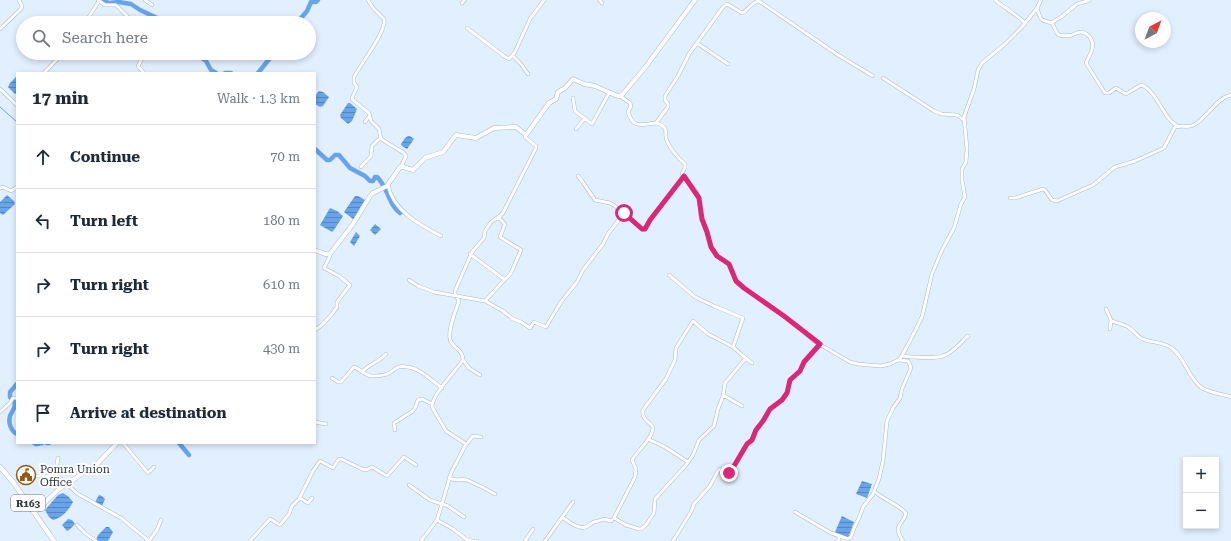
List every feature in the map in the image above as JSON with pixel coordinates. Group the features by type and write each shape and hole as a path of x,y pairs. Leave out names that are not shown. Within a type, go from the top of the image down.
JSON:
{"main road":[{"name":"R163","path":"0,467 11,479 54,541"}],"street":[{"path":"0,28 21,9 22,6 19,0"},
{"path":"145,0 152,5"},
{"path":"368,0 385,21 382,31 354,78 354,83 357,87 352,98 369,113 369,117 379,129 380,138"},
{"path":"467,28 509,59 513,56 530,19 544,0"},
{"path":"599,0 602,3"},
{"path":"620,96 631,85 695,0"},
{"path":"995,0 1018,16 1025,23"},
{"path":"526,135 549,103 556,99 558,92 565,88 573,79 620,96 630,103 631,106 628,112 631,119 635,123 643,125 659,123 665,128 667,133 667,141 674,154 685,164 682,174 699,198 702,219 711,247 717,256 729,264 736,281 820,344 850,362 881,366 890,364 899,360 902,356 922,317 932,274 942,250 954,228 961,204 965,197 962,180 962,169 966,162 967,153 964,113 973,93 978,70 981,64 1004,45 1025,23 1037,8 1041,0"},
{"path":"1037,8 1041,19 1045,22 1051,23 1077,4 1090,0"},
{"path":"89,16 99,1 105,5 114,3 127,16"},
{"path":"656,123 668,107 665,96 678,76 689,54 726,4 742,13 746,11 754,2 759,1 838,55 873,76"},
{"path":"1051,23 1059,35 1069,35 1083,32 1089,37 1093,48 1086,63 1105,92 1108,93 1116,88 1126,94 1141,85 1145,86 1170,120 1177,126"},
{"path":"697,43 728,64"},
{"path":"513,56 528,74"},
{"path":"45,72 56,60"},
{"path":"141,60 138,68 143,72"},
{"path":"883,78 934,111 942,114 956,115 964,120"},
{"path":"0,89 14,102"},
{"path":"573,98 575,110 592,124 609,93"},
{"path":"1010,198 1018,198 1041,189 1045,190 1055,201 1093,185 1115,167 1164,148 1174,127 1194,124 1205,116 1216,103 1231,95"},
{"path":"365,122 369,117"},
{"path":"576,129 584,118"},
{"path":"401,167 413,170 424,158 443,152 456,135 476,138 494,128 516,128 526,135 525,137 536,147 503,213 491,222 485,231 484,238 470,254 455,291 459,301 453,318 450,339 462,354 463,360 469,368 480,375"},
{"path":"361,166 371,156 372,146 380,138"},
{"path":"316,329 332,314 337,307 338,302 350,285 335,273 324,268 330,255 352,227 370,196 386,187 401,167 406,156 404,153 380,138"},
{"path":"578,176 595,200 613,205 642,229 645,229 650,220 684,176"},
{"path":"0,188 3,187 11,191 16,188"},
{"path":"386,187 392,199 399,207 422,226 441,236"},
{"path":"409,280 418,286 434,292 485,301 530,328 534,322 546,327 561,302 577,282 585,267 624,213"},
{"path":"485,301 512,273 521,250 500,237 505,224 498,217"},
{"path":"316,251 330,255"},
{"path":"470,254 505,280"},
{"path":"669,275 695,297 743,318 733,347"},
{"path":"1106,309 1111,322 1110,329"},
{"path":"562,517 574,525 582,528 596,521 604,519 611,521 614,518 635,477 636,469 632,460 652,433 653,427 645,420 642,412 648,401 666,379 675,360 676,348 693,321 708,334 733,347 752,363"},
{"path":"1111,322 1130,328 1137,336 1144,340 1169,345 1179,354 1192,378 1201,387 1209,391 1231,397"},
{"path":"902,356 910,358 943,356 955,349 968,336"},
{"path":"673,541 691,512 694,504 710,486 718,471 720,469 728,473 731,472 743,450 752,440 756,430 770,409 782,400 787,393 790,380 800,371 804,362 820,344"},
{"path":"362,372 386,354"},
{"path":"614,518 634,528 643,528 654,513 655,499 693,456 699,440 715,423 725,383 746,358"},
{"path":"463,360 442,388 432,404 432,407 446,431 466,444"},
{"path":"795,512 831,533 848,539 851,537 863,507 874,491 882,467 887,422 893,408 900,398 911,368 908,361 899,360"},
{"path":"332,378 340,383 354,367 372,376 386,375 395,368 407,367 425,375 442,388"},
{"path":"723,395 742,406"},
{"path":"0,412 15,398"},
{"path":"395,430 394,423 413,411 418,400 422,399 432,404"},
{"path":"316,422 326,424"},
{"path":"421,541 437,520 446,495 449,478 466,444 473,436 481,437"},
{"path":"648,439 665,447 688,462"},
{"path":"34,512 53,494 97,464 116,444"},
{"path":"124,444 148,473 154,467"},
{"path":"250,541 270,519 280,525 289,514 292,506 299,499 313,471 320,461 332,468 339,459 341,459 362,469 366,470 372,467 387,476 404,457 416,464"},
{"path":"55,477 58,458"},
{"path":"25,473 38,477 55,477 67,484 78,494 121,518 149,541 157,530 161,520"},
{"path":"449,478 455,481 464,479 495,494"},
{"path":"409,485 424,496 435,502 448,506 464,517"},
{"path":"874,491 880,496 898,505 905,512 906,515 898,527 899,534 903,541"},
{"path":"299,499 302,498 308,503 312,498"},
{"path":"545,541 574,502"},
{"path":"437,520 453,529 466,539 476,541"},
{"path":"76,525 96,541"},
{"path":"525,541 533,529"},
{"path":"838,541 840,536"},
{"path":"142,540 145,537"}],"water":[{"path":"16,77 16,94 8,87"},
{"path":"319,91 323,92 329,97 323,106 320,107 316,105 316,95"},
{"path":"348,103 357,109 352,121 348,124 341,118 340,115"},
{"path":"408,136 414,139 407,149 401,144"},
{"path":"7,195 14,201 15,204 3,215 0,213 0,202"},
{"path":"355,196 365,200 353,219 344,212"},
{"path":"330,208 343,216 332,232 320,225"},
{"path":"375,224 381,229 375,235 370,230"},
{"path":"356,232 360,236 354,246 350,242"},
{"path":"862,481 872,484 867,498 856,494"},
{"path":"63,493 73,502 65,513 53,520 49,517 45,510 58,495"},
{"path":"99,495 105,499 102,506 95,502"},
{"path":"842,516 854,522 848,538 835,532"},
{"path":"68,519 72,520 75,524 67,531 62,525"},
{"path":"106,527 109,527 113,532 108,541 97,541 98,535"}],"waterway":[{"path":"101,0 109,3 119,2 131,4 153,16"},
{"path":"303,16 311,2 316,2 318,0"},
{"path":"205,60 211,70 214,72"},
{"path":"259,72 268,60"},
{"path":"0,107 16,121"},
{"path":"316,150 327,160 330,160 335,155 339,155 350,168 365,176 370,181 373,181 375,177 377,177 384,186 393,205 400,213"},
{"path":"16,385 10,392 10,397 15,403 9,421 12,429 16,434"},
{"path":"180,444 189,455"}],"place":[{"name":"Pomra Union Office","path":"26,475"}],"route":[{"path":"624,213 643,230 645,229 650,220 684,176 696,191 699,198 702,219 711,247 719,258 729,264 736,281 820,344 806,359 800,371 790,380 787,393 782,400 770,409 766,418 756,430 752,440 747,444 729,473"}]}
